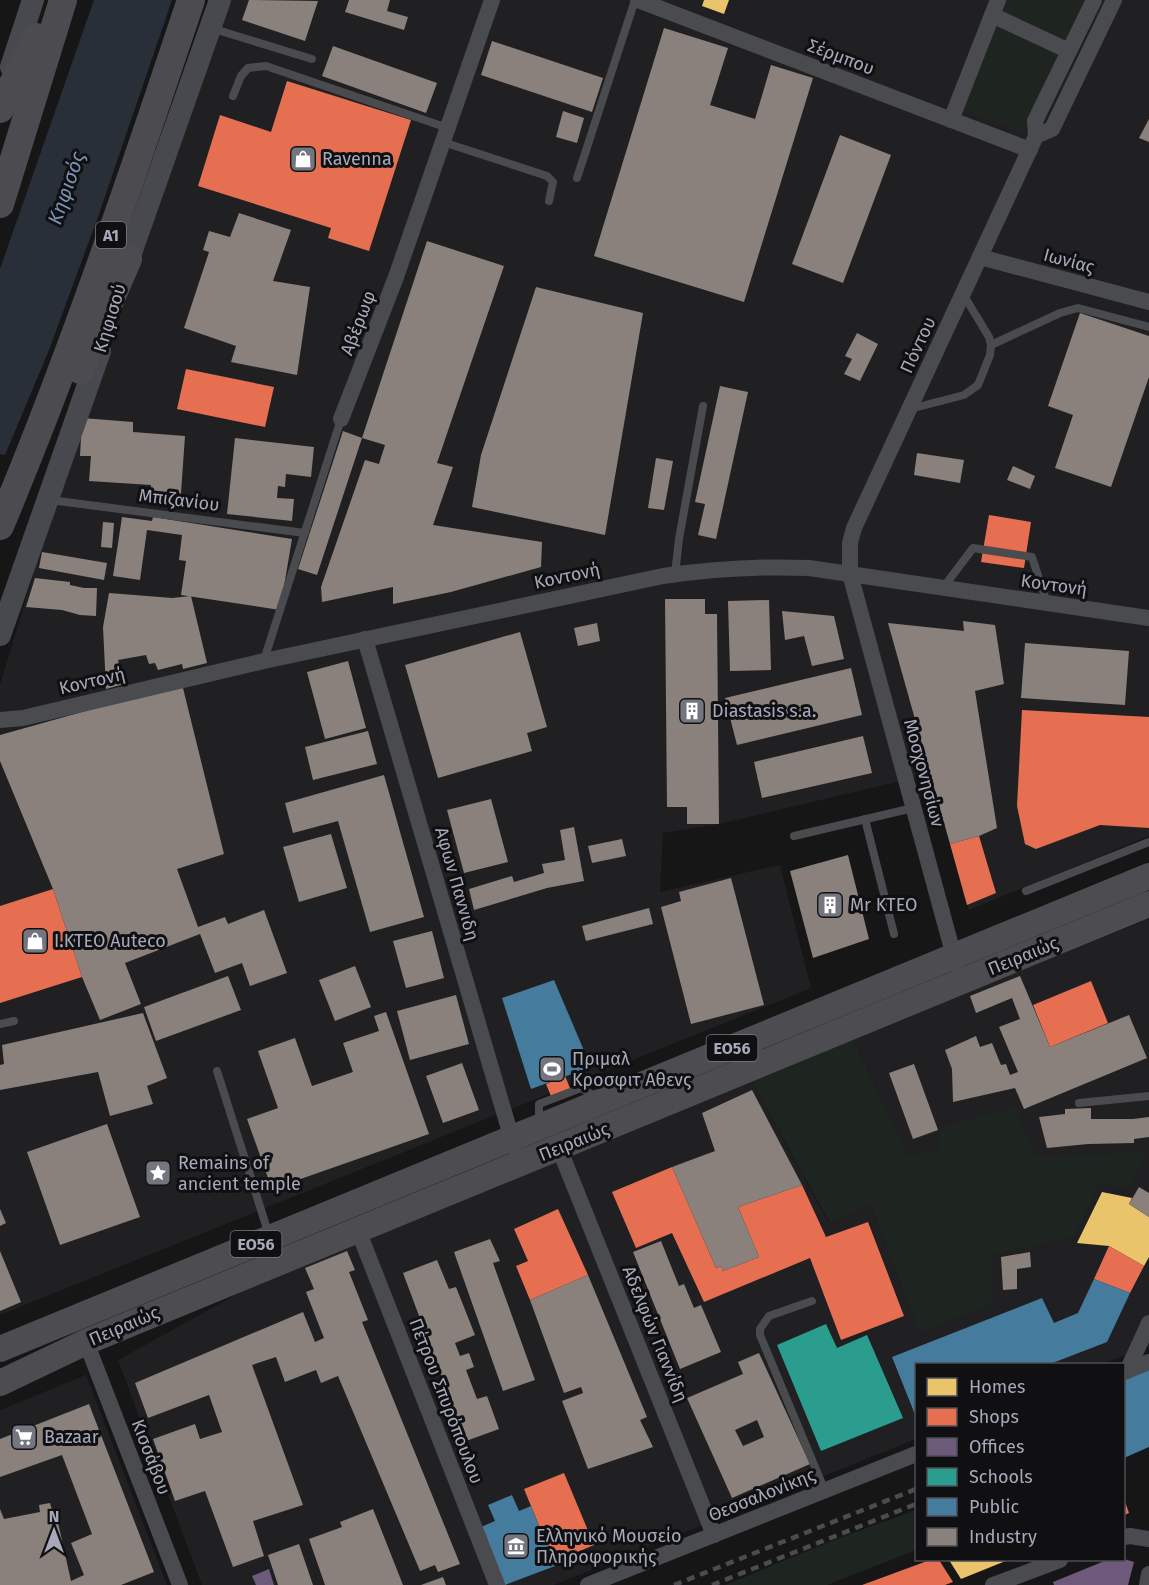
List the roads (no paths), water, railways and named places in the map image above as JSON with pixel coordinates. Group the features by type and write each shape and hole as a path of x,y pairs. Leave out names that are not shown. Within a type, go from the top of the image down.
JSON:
{"highway":[{"path":"0,109 56,0"},
{"path":"0,204 63,0"},
{"name":"Α1","path":"0,526 25,468 126,194 192,0"},
{"path":"25,468 56,425 128,259"}],"main road":[{"path":"0,98 33,0"},
{"name":"Κηφισού","path":"0,635 113,313 128,259 220,0"},
{"name":"Πειραιώς","path":"0,1349 1149,876"},
{"name":"Πειραιώς","path":"0,1383 86,1342 1149,904"}],"street":[{"name":"Αβέρωφ","path":"341,419 396,277 492,0"},
{"name":"Σέρμπου","path":"637,0 951,120 1033,143"},
{"name":"Πόντου","path":"850,574 850,543 854,528 1033,143 1035,121 1094,0"},
{"name":"Πόντου","path":"1033,143 1052,129 1114,0"},
{"path":"951,120 992,5 1069,51"},
{"name":"Ιωνίας","path":"980,257 1149,302"},
{"name":"Κοντονή","path":"0,720 23,718 264,661 675,574 763,567 809,568 1149,618"},
{"name":"Μοσχονησίων","path":"850,574 961,982"},
{"name":"Αφων Παννιδη","path":"364,639 511,1140 522,1163"},
{"name":"Αδελφών Γιαννίδη","path":"559,1148 714,1535"},
{"name":"Πέτρου Σπυρόπουλου","path":"358,1230 497,1585"},
{"path":"1125,1371 1149,1323"},
{"name":"Κισσάβου","path":"86,1342 180,1585"},
{"path":"1125,1371 1149,1362"},
{"name":"Θεσσαλονίκης","path":"588,1585 915,1454"},
{"path":"1125,1537 1149,1539"},
{"path":"994,1585 1057,1561"},
{"path":"1147,1585 1149,1574"}],"lane":[{"path":"577,178 637,0"},
{"path":"210,28 312,59"},
{"path":"233,96 241,76 248,68 266,66 547,176 553,182 549,201"},
{"path":"909,409 971,391 978,385 992,345 963,294"},
{"path":"992,345 1060,313 1078,308 1149,327"},
{"path":"675,574 679,539 703,406"},
{"name":"Αβέρωφ","path":"264,661 341,419"},
{"name":"Μπιζανίου","path":"48,500 305,533"},
{"path":"943,588 973,548 1032,556 1047,604"},
{"path":"794,836 913,808"},
{"path":"865,819 894,934"},
{"path":"1026,891 1149,842"},
{"path":"0,1024 14,1021"},
{"path":"217,1071 270,1238"},
{"path":"1079,1103 1149,1096"},
{"path":"812,1301 769,1316 760,1329 760,1335 825,1491"}],"water":[{"name":"Κηφισός","path":"94,0 172,0 99,214 49,350 5,455 0,454 0,269"}],"railway":[{"path":"674,1585 915,1489"},
{"path":"712,1585 915,1504"}],"place":[{"name":"Ravenna","path":"303,159"},
{"name":"Diastasis s.a.","path":"692,711"},
{"name":"Mr KTEO","path":"830,905"},
{"name":"Ι.ΚΤΕΟ Auteco","path":"35,941"},
{"name":"Πριμαλ Κροσφιτ Αθενς","path":"552,1069"},
{"name":"Remains of ancient temple","path":"158,1173"},
{"name":"Bazaar","path":"24,1437"},
{"name":"Ελληνικό Μουσείο Πληροφορικής","path":"516,1546"}]}
